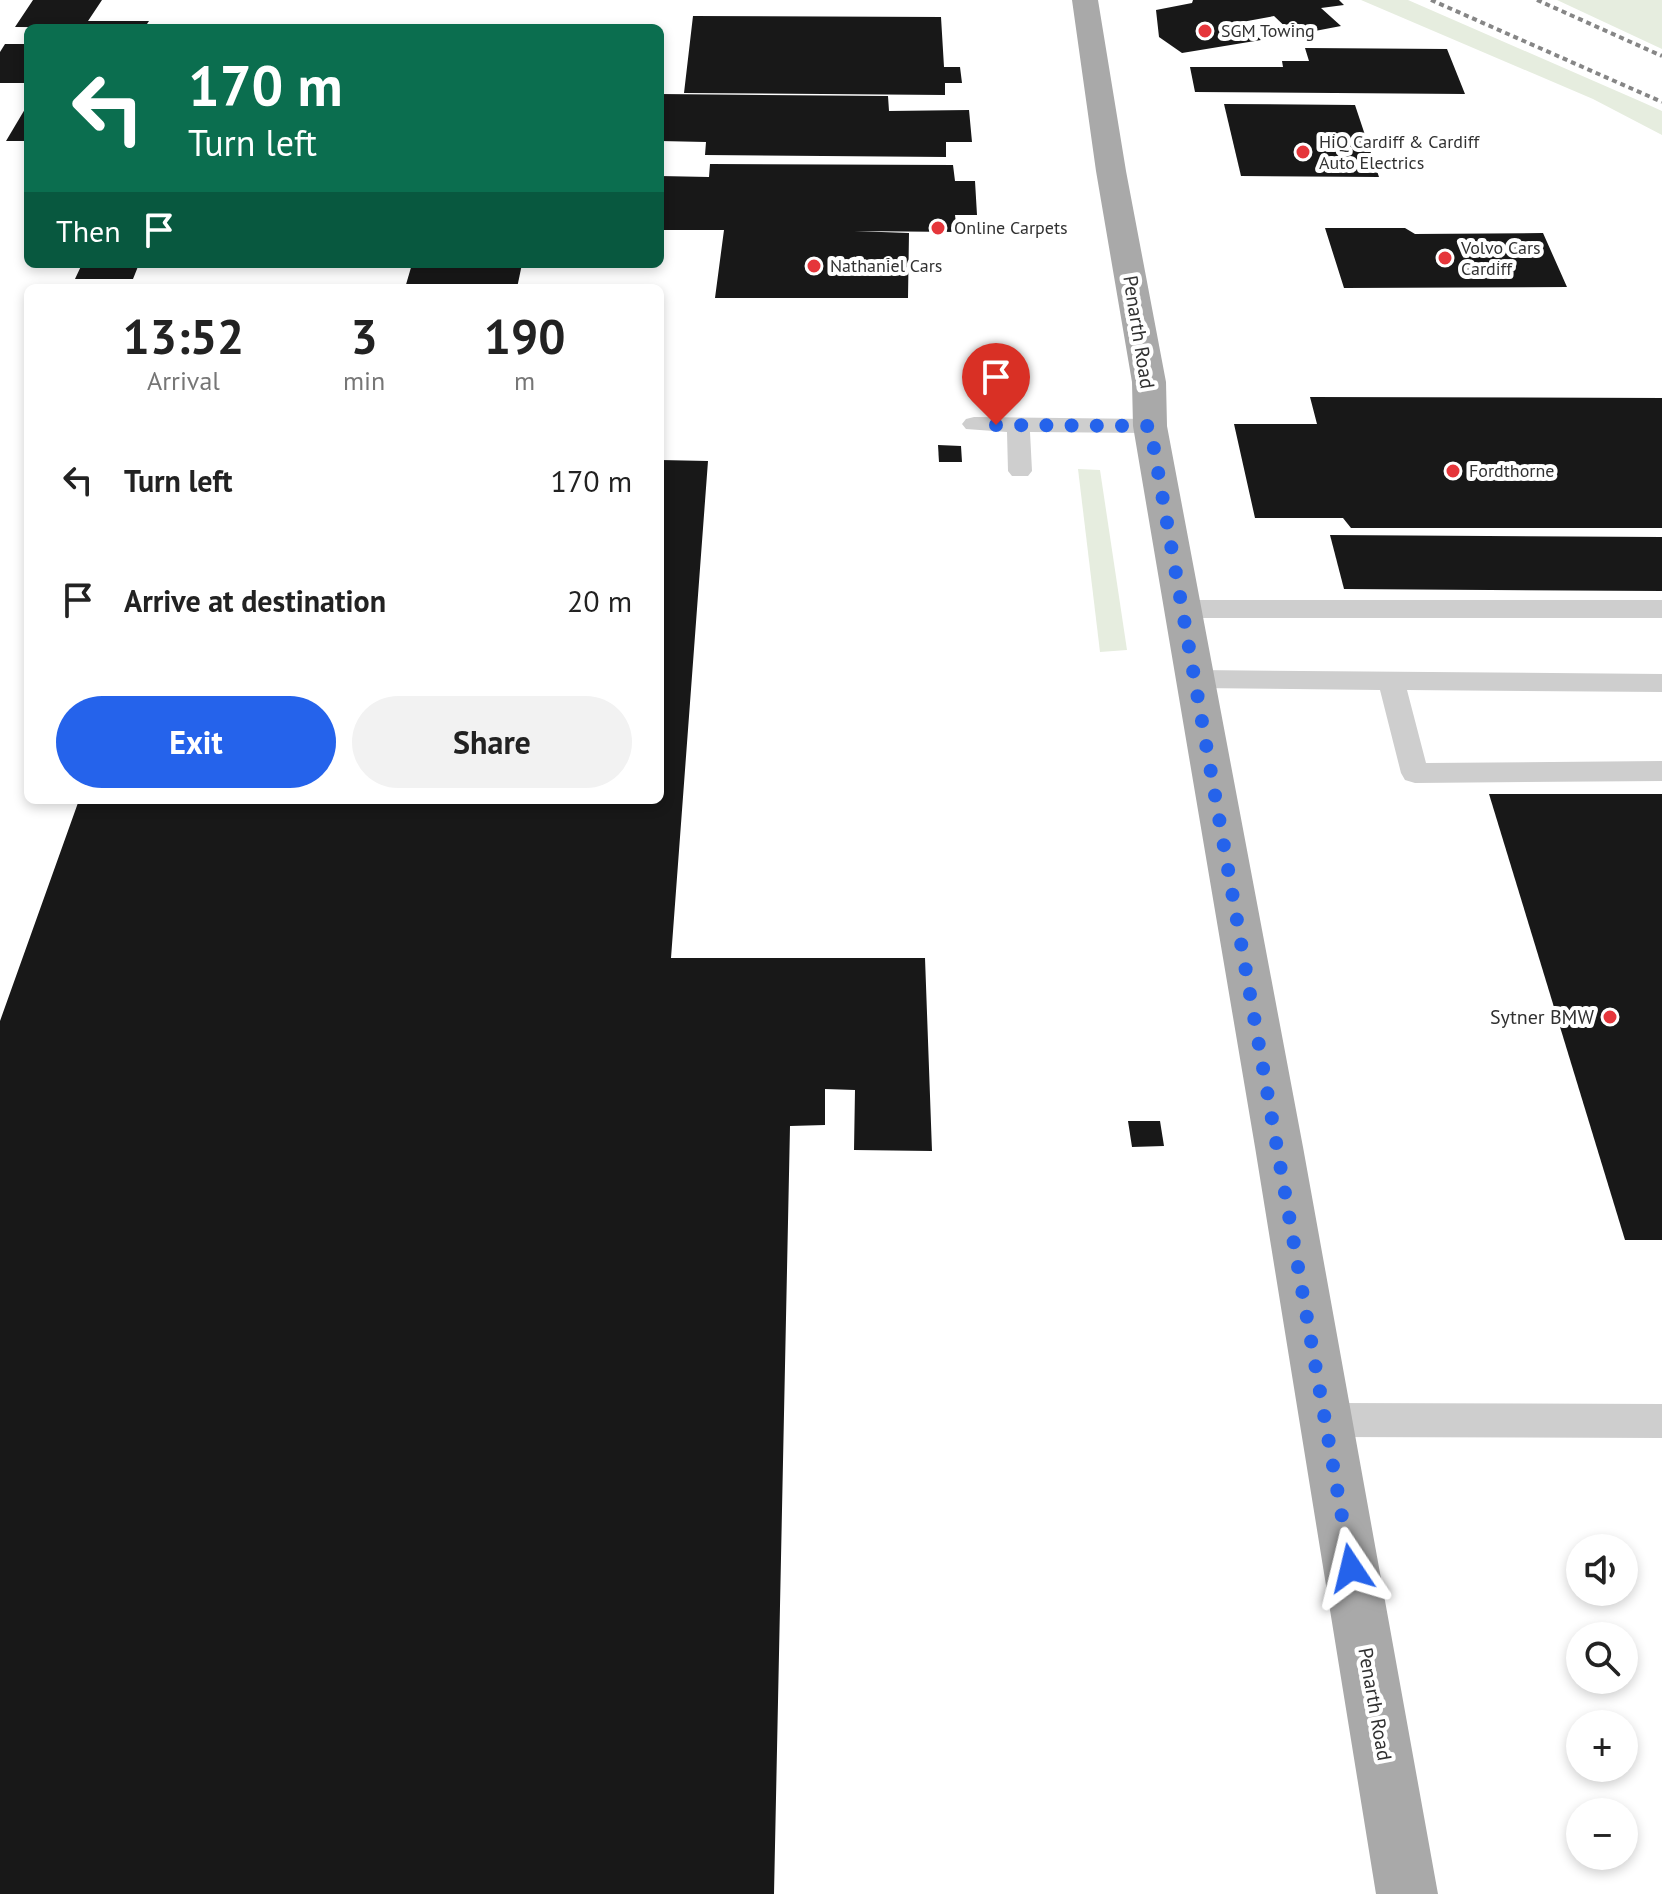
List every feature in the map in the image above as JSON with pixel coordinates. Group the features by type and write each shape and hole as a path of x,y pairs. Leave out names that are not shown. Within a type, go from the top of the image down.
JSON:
{"main road":[{"name":"Penarth Road","path":"1085,0 1111,171 1149,382 1150,426 1407,1894"}],"lane":[{"path":"974,424 1150,426"},
{"path":"1018,425 1020,471"},
{"path":"1183,609 1662,609"},
{"path":"1196,679 1662,683"},
{"path":"1391,681 1415,773 1662,771"},
{"path":"1326,1420 1662,1421"}],"shaded area":[{"path":"1361,0 1408,0 1642,102 1662,111 1662,135 1593,99"},
{"path":"1557,0 1662,0 1662,49"},
{"path":"1078,469 1100,470 1127,650 1100,652"}],"building":[{"path":"33,0 102,0 88,21 149,21 147,24 24,24 24,27 15,27"},
{"name":"SGM Towing","path":"1193,0 1339,0 1344,5 1321,8 1341,26 1294,35 1274,16 1242,22 1261,40 1182,53 1159,37 1156,10 1192,3"},
{"path":"693,16 941,17 944,67 960,67 962,83 945,83 945,95 684,93"},
{"path":"5,44 24,44 24,83 0,83 0,52"},
{"path":"1305,48 1447,49 1465,94 1195,92 1190,67 1283,67 1282,61 1309,61"},
{"path":"664,94 888,96 889,111 969,110 972,142 946,142 946,157 705,155 706,142 664,141"},
{"name":"HiQ Cardiff & Cardiff Auto Electrics","path":"1224,104 1355,105 1379,177 1241,176"},
{"path":"24,111 24,141 6,141"},
{"path":"710,164 953,165 955,181 975,181 977,215 955,215 957,232 854,231 909,233 908,298 715,298 724,230 664,230 664,176 709,177"},
{"name":"Volvo Cars Cardiff","path":"1325,228 1405,228 1415,234 1543,233 1567,287 1344,288"},
{"path":"80,268 137,268 133,279 75,279"},
{"path":"411,268 521,268 518,284 406,284"},
{"name":"Fordthorne","path":"1310,397 1662,398 1662,528 1351,528 1343,518 1255,518 1234,424 1317,424"},
{"path":"938,445 961,446 962,462 939,462"},
{"path":"664,460 708,461 671,958 925,958 932,1151 854,1150 855,1090 825,1089 825,1125 790,1126 774,1894 0,1894 0,1021 78,804 664,804"},
{"path":"1330,535 1662,537 1662,591 1344,589"},
{"name":"Sytner BMW","path":"1489,794 1662,794 1662,1240 1625,1240"},
{"path":"1128,1121 1160,1121 1164,1146 1132,1147"}],"railway":[{"path":"1431,0 1662,102"},
{"path":"1537,0 1662,56"}],"place":[{"name":"SGM Towing","path":"1205,31"},
{"name":"HiQ Cardiff & Cardiff Auto Electrics","path":"1303,152"},
{"name":"Online Carpets","path":"938,228"},
{"name":"Volvo Cars Cardiff","path":"1445,258"},
{"name":"Nathaniel Cars","path":"814,266"},
{"name":"Fordthorne","path":"1453,471"},
{"name":"Sytner BMW","path":"1610,1017"}],"route":[{"path":"996,425 1150,426 1351,1568"}]}
